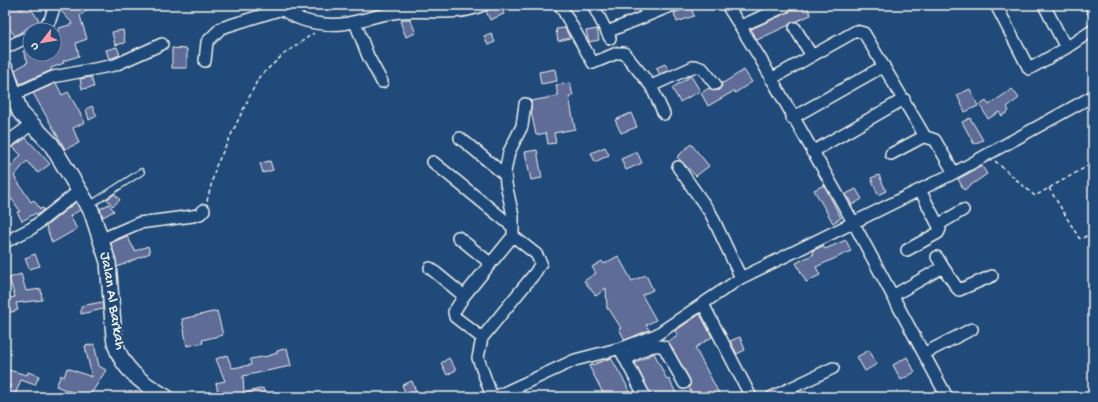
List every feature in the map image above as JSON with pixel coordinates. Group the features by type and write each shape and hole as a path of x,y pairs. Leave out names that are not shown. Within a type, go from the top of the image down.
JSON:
{"street":[{"path":"48,22 55,5"},
{"path":"205,61 207,42 221,28 282,7 298,18 326,25 355,22 393,13 461,12 484,5"},
{"path":"560,5 594,63 617,53 624,53 651,86 664,114"},
{"path":"593,5 609,36 646,10 673,5"},
{"path":"727,5 741,26 894,295 947,397"},
{"path":"741,26 788,5"},
{"path":"996,5 1028,68 1032,68 1093,30"},
{"path":"1044,5 1066,48"},
{"path":"1091,5 1093,10"},
{"path":"355,22 368,56 382,82"},
{"path":"795,28 812,56"},
{"path":"771,79 856,31 860,31 869,37 922,131 923,136"},
{"path":"5,48 22,40"},
{"path":"13,95 53,77 115,65 162,44"},
{"path":"651,86 695,66 703,69 715,84"},
{"path":"792,118 884,66"},
{"name":"Jalan Al Barkah","path":"5,68 20,112 24,118 32,124 51,144 89,205 102,238 108,262 116,347 122,360 140,381 166,397"},
{"path":"433,162 513,232 536,254 541,263 536,274 482,338 478,358 494,397 575,360 642,342 656,335 741,278 954,173 1093,96"},
{"path":"812,152 904,99"},
{"path":"482,338 455,317 454,312 456,306 513,232 513,216 505,175 509,152 519,134 526,104"},
{"path":"5,144 32,124"},
{"path":"891,154 923,136 935,140 954,173"},
{"path":"460,138 505,175"},
{"path":"678,167 711,214 741,278"},
{"path":"5,242 32,228 80,190"},
{"path":"907,250 938,233 940,229 920,190"},
{"path":"102,238 139,224 193,216 200,214 204,210"},
{"path":"938,225 963,210"},
{"path":"458,237 490,263"},
{"path":"894,295 940,262 956,288 959,290 992,276"},
{"path":"430,268 464,296"},
{"path":"703,304 751,397"},
{"path":"925,353 972,329"},
{"path":"626,360 647,348 664,347 684,383"},
{"path":"619,348 645,397"},
{"path":"772,397 833,368"}],"lane":[{"path":"89,205 141,172"}],"path":[{"path":"204,210 216,166 259,77 284,54 326,25"},
{"path":"988,155 1033,195 1037,195 1093,162"},
{"path":"1089,165 1093,171"},
{"path":"1049,188 1079,238 1081,239 1093,232"}],"building":[{"path":"5,5 18,5 21,10 28,5 39,20 36,22 22,22 22,31 15,36 5,22 8,20 5,15"},
{"path":"67,5 92,5 80,16 87,39 76,43 79,56 63,61 64,63 51,68 52,70 20,84 15,70 28,62 62,62 62,27 73,24 61,11"},
{"path":"494,5 501,5 504,14 490,20 486,11"},
{"path":"796,5 806,5 811,15 792,22 789,25 757,40 751,29 791,11"},
{"path":"691,7 694,16 677,22 674,13"},
{"path":"410,19 416,33 406,37 401,24 401,21"},
{"path":"565,28 570,38 558,41 556,29"},
{"path":"597,29 599,40 589,42 586,31"},
{"path":"123,30 125,43 115,45 112,32"},
{"path":"491,33 495,42 488,45 484,36"},
{"path":"117,47 120,55 109,59 106,50"},
{"path":"172,48 187,49 187,68 172,68"},
{"path":"665,64 669,70 660,74 656,68"},
{"path":"555,69 557,81 541,84 539,72"},
{"path":"744,70 752,82 735,93 734,91 708,106 701,93 709,88 713,91 719,90 722,86 721,81 723,83"},
{"path":"691,76 700,91 680,102 672,88"},
{"path":"91,77 94,87 82,89 80,79"},
{"path":"56,83 62,95 68,92 85,122 73,128 79,143 65,149 33,93"},
{"path":"570,83 573,96 569,97 575,129 554,133 556,143 548,144 546,133 536,135 531,111 531,101 558,96 556,85"},
{"path":"970,89 978,106 965,112 957,95"},
{"path":"1012,89 1019,98 1007,107 1009,111 1002,116 999,112 988,119 980,105 986,101 989,105"},
{"path":"92,106 97,116 89,120 86,109"},
{"path":"631,113 637,127 621,133 615,120"},
{"path":"970,118 983,140 974,144 962,122"},
{"path":"26,138 50,164 38,173 27,161 14,176 31,202 34,200 40,209 43,208 44,210 37,215 36,213 22,221 17,212 20,211 12,199 10,200 5,193 5,157 10,168 21,155 13,147"},
{"path":"691,144 709,166 696,176 677,157"},
{"path":"605,147 609,155 595,162 591,153"},
{"path":"537,150 542,178 531,180 525,152"},
{"path":"637,152 642,163 626,170 621,159"},
{"path":"270,161 273,170 263,173 260,163"},
{"path":"982,166 987,174 964,190 958,179"},
{"path":"879,175 886,191 878,195 871,178"},
{"path":"824,185 841,218 833,223 814,190"},
{"path":"856,189 862,199 852,205 846,194"},
{"path":"115,194 120,200 113,206 107,199"},
{"path":"76,202 80,210 70,216 77,229 52,243 46,226"},
{"path":"109,204 114,211 103,217 100,209"},
{"path":"127,236 135,251 148,246 150,253 117,267 111,243"},
{"path":"846,240 851,251 816,267 820,275 806,282 796,263 814,254 812,251 823,246 825,249"},
{"path":"35,254 40,266 29,269 25,258"},
{"path":"618,256 632,281 646,275 653,290 642,295 656,320 646,325 649,330 625,340 619,329 621,328 609,309 607,309 606,288 596,296 584,281 596,273 592,267 602,261 604,264"},
{"path":"21,274 26,291 41,289 42,300 16,303 18,310 5,314 5,299 15,297 9,278"},
{"path":"102,302 103,309 81,314 81,306"},
{"path":"217,311 223,335 202,340 203,343 187,346 182,319"},
{"path":"700,314 712,337 695,348 721,397 694,397 689,388 690,380 668,341 678,336 675,331"},
{"path":"740,337 745,350 737,354 730,341"},
{"path":"94,344 99,366 106,370 89,397 83,397 56,386 61,375 64,377 67,368 92,377 85,346"},
{"path":"287,348 291,366 243,376 244,393 263,388 265,397 219,397 216,383 225,381 216,359 227,355 232,368 251,365 250,359 268,356"},
{"path":"869,350 877,364 865,371 857,357"},
{"path":"654,353 667,380 669,379 676,393 674,394 676,397 652,397 635,363"},
{"path":"907,357 915,372 901,380 893,365"},
{"path":"449,358 456,370 447,375 441,363"},
{"path":"611,358 626,384 631,397 605,397 589,366"},
{"path":"5,369 27,375 28,372 39,376 35,385 21,380 14,397 5,397 11,384 5,383"},
{"path":"412,381 418,397 407,397 402,385"}]}
